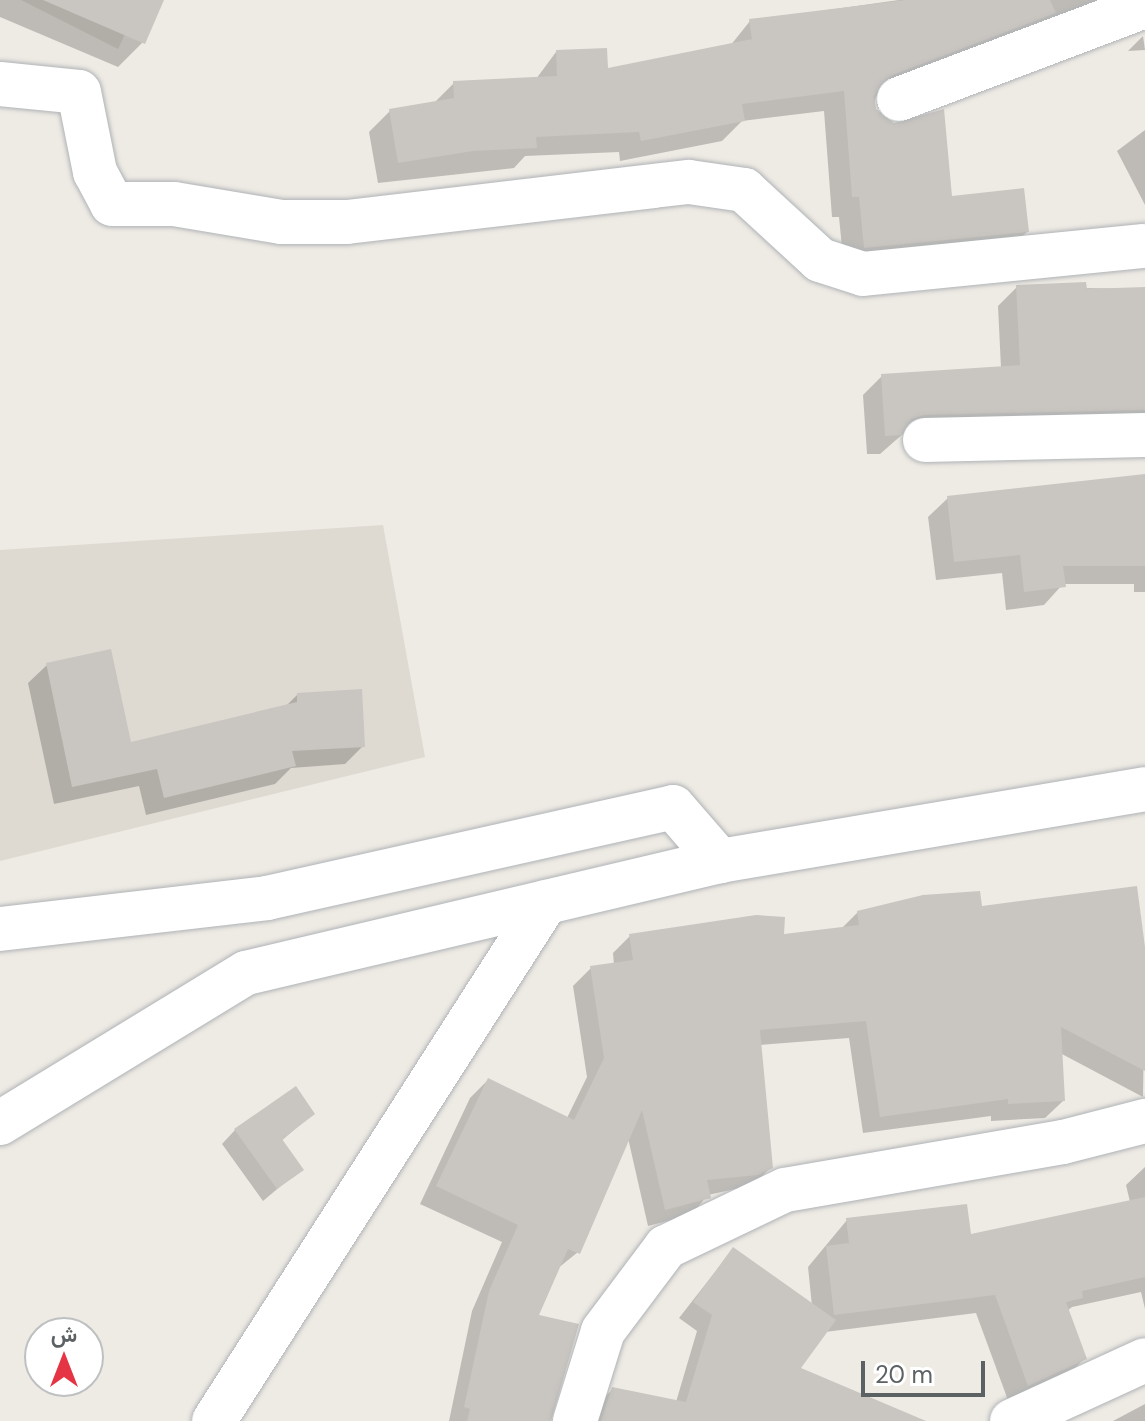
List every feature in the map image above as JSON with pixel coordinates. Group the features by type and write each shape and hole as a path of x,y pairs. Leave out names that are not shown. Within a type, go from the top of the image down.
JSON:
{"street":[{"path":"899,99 1145,6"},
{"path":"0,84 79,92 95,172 112,204 174,204 281,222 347,222 689,182 744,190 820,260 863,274 1145,246"},
{"path":"925,440 1145,435"},
{"path":"0,1123 246,973 720,861 1145,789"},
{"path":"0,929 267,898 673,807 720,861"},
{"path":"214,1421 546,902"},
{"path":"575,1421 603,1331 666,1247 785,1190 1063,1142 1145,1121"},
{"path":"1012,1421 1145,1360"}],"shaded area":[{"path":"21,0 141,0 118,49"},
{"path":"383,525 425,757 0,861 0,550"}],"building":[{"path":"43,0 164,0 145,44"},
{"path":"906,0 1050,0 1056,13 890,76 874,96 876,109 894,123 944,109 952,196 1024,188 1029,232 864,248 859,197 852,197 844,91 742,104 745,121 641,141 639,132 536,137 537,148 473,151 398,163 389,109 454,98 453,81 557,76 556,50 607,48 608,68 752,39 749,19"},
{"path":"1086,282 1087,289 1145,287 1145,410 924,415 911,419 901,435 885,436 881,374 1020,365 1016,285"},
{"path":"1145,474 1145,566 1063,566 1066,587 1024,592 1020,555 954,562 947,496"},
{"path":"111,649 131,742 297,702 297,693 362,689 365,747 292,751 296,766 164,798 157,769 72,787 46,663"},
{"path":"1137,886 1145,947 1145,1071 1061,1027 1065,1101 1008,1104 1008,1099 880,1117 866,1021 760,1030 773,1168 758,1175 707,1180 711,1198 665,1210 642,1110 580,1254 568,1249 539,1315 579,1324 551,1421 467,1421 470,1409 464,1407 489,1291 518,1225 436,1186 488,1078 574,1120 604,1058 590,966 633,960 629,934 756,915 785,917 784,934 859,925 857,911 923,895 980,891 982,906"},
{"path":"296,1086 315,1114 282,1139 304,1170 277,1189 234,1129"},
{"path":"1145,1197 1145,1277 1082,1291 1083,1298 1066,1302 1087,1359 1028,1386 995,1295 834,1315 826,1246 849,1243 846,1218 967,1204 971,1234"},
{"path":"733,1247 836,1320 801,1368 926,1421 601,1421 612,1387 686,1402 712,1315 693,1302"}]}
